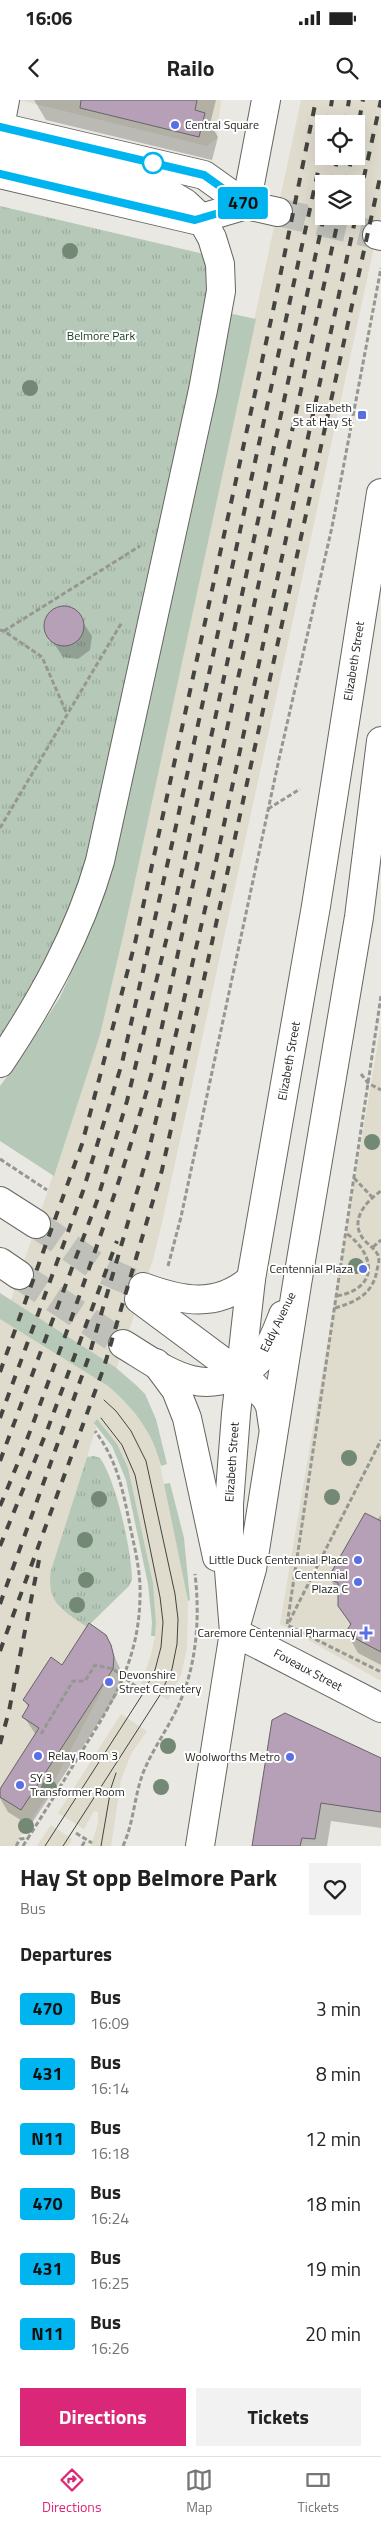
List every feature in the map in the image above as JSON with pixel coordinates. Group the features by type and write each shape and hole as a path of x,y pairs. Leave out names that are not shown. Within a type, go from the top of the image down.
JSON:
{"main road":[{"path":"5,100 0,126 204,175 246,205 278,212"},
{"path":"246,205 266,100"},
{"path":"0,147 137,179 185,203 201,218 212,238 220,264 221,291 200,400 102,853 92,891 47,987 0,1062"},
{"path":"0,174 195,220 246,205"},
{"name":"Elizabeth Street","path":"234,1632 228,1545 240,1374 251,1279 316,906 381,493"},
{"name":"Elizabeth Street","path":"200,1846 234,1632 252,1569 297,1284 338,1043 375,847 381,741"},
{"path":"325,840 375,847"},
{"path":"0,1200 36,1224"},
{"path":"251,1279 238,1289 207,1300 179,1299 141,1293 258,1390 270,1406 273,1420 272,1441"},
{"name":"Eddy Avenue","path":"124,1344 183,1377 202,1382 224,1380 240,1374 264,1354 297,1284"},
{"path":"156,1363 176,1390 187,1418 234,1632"},
{"name":"Foveaux Street","path":"234,1632 381,1708"}],"path":[{"path":"160,1265 166,1270 181,1217 268,809 332,527 381,268"},
{"path":"138,555 142,536"},
{"path":"67,714 42,657 2,630 140,546"},
{"path":"0,828 124,619"},
{"path":"268,809 300,788"},
{"path":"286,1634 381,996"},
{"path":"0,1159 47,1190"},
{"path":"354,1178 372,1197"},
{"path":"335,1308 352,1303 366,1294 375,1281 379,1258 365,1240 358,1226 360,1212 372,1197 381,1191"},
{"path":"336,1296 356,1290 365,1279 370,1266 361,1246 346,1233"},
{"path":"373,1248 381,1240"},
{"path":"23,1846 96,1729 125,1677 135,1643 139,1619 139,1571 120,1476 105,1444 95,1431"},
{"path":"287,1625 381,1440"},
{"path":"287,1625 381,1672"},
{"path":"123,1846 133,1818 135,1797 143,1773 180,1703 191,1673 194,1647"},
{"path":"40,1734 73,1682 85,1682 95,1665 114,1669 138,1688"},
{"path":"76,1833 92,1843"},
{"path":"16,1846 20,1839 28,1838"},
{"path":"82,1846 86,1839"}],"shaded area":[{"name":"Central Square","path":"19,100 221,100 217,138 207,146"},
{"path":"301,100 381,100 381,215 162,1223 153,1260 110,1387 124,1399 145,1427 158,1455 188,1601 187,1649 181,1675 168,1700 141,1683 151,1655 155,1636 153,1583 130,1479 117,1444 98,1422 51,1570 58,1606 86,1627 106,1635 114,1657 113,1669 46,1797 14,1846 0,1846 0,1319 4,1321 100,1035 124,932"},
{"name":"Centennial Plaza","path":"381,1024 381,1681 280,1624"},
{"path":"121,1714 147,1731 131,1754 121,1780 111,1846 91,1846 98,1823 98,1812 94,1811 84,1829 58,1813"},
{"path":"51,1825 72,1839 68,1846 37,1846"}],"green space":[{"name":"Belmore Park","path":"0,206 208,255 211,273 204,332 85,866 73,904 39,982 0,1044"},
{"path":"228,313 256,319 124,932 100,1035 54,1176 0,1141 0,1086 23,1055 60,997 92,928 112,866"},
{"path":"0,1293 115,1367 145,1394 156,1419 167,1464 161,1466 153,1443 141,1421 108,1386 0,1319"},
{"path":"97,1419 117,1444 128,1468 153,1583 155,1636 151,1636 152,1622 148,1584 126,1480 112,1446 94,1423"},
{"path":"94,1456 100,1458 112,1482 126,1535 132,1580 129,1586 87,1627 70,1616 58,1605 51,1590 50,1581 51,1570 87,1457"},
{"path":"170,1483 184,1538 190,1600 188,1601 164,1484"}],"building":[{"name":"Central Square","path":"81,100 197,100 195,110 205,113 199,137 80,108"},
{"path":"64,606 75,609 81,615 84,626 81,637 75,643 64,646 53,643 47,637 44,626 47,615 53,609"},
{"name":"Centennial Plaza C","path":"365,1513 381,1521 381,1652 345,1633 351,1624 338,1606 338,1583 328,1578"},
{"path":"89,1623 106,1635 114,1657 113,1669 21,1810 0,1797 0,1789 39,1728 22,1717 29,1705 23,1700 51,1657 62,1665"},
{"path":"285,1713 381,1758 381,1812 321,1803 315,1839 302,1838 300,1846 252,1846 272,1720"}],"tunnel":[{"path":"278,212 377,235"},
{"path":"36,1224 99,1268 143,1287"},
{"path":"19,1275 123,1344"}],"tram line":[{"path":"63,1846 160,1695 172,1669 177,1644 178,1619 175,1594 146,1461 131,1431 116,1411 104,1400"},
{"path":"45,1846 144,1692 155,1670 161,1647 163,1622 160,1597 135,1475 122,1445 101,1418"},
{"path":"101,1846 111,1788 116,1773"}],"railway":[{"path":"0,1372 82,1144 135,943 274,306 316,100"},
{"path":"330,115 332,100"},
{"path":"346,115 349,100"},
{"path":"360,115 363,100"},
{"path":"364,175 381,100"},
{"path":"0,1418 83,1191 122,1063 174,835 319,165"},
{"path":"334,175 336,165"},
{"path":"348,175 350,165"},
{"path":"0,1651 104,1367 162,1170 381,173"},
{"path":"0,1461 97,1201 127,1101 174,908 322,225"},
{"path":"0,1506 68,1328 123,1169 152,1072 337,225"},
{"path":"0,1604 88,1359 148,1154 213,875 354,225"},
{"path":"0,1546 48,1428 117,1241"},
{"path":"0,1744 9,1711 39,1560"}],"bus line":[{"name":"470","path":"0,127 204,175 246,205 195,220 0,174"}],"place":[{"name":"Central Square","path":"175,125"},
{"name":"Elizabeth St at Hay St","path":"362,415"},
{"name":"Centennial Plaza","path":"363,1269"},
{"name":"Little Duck Centennial Place","path":"358,1560"},
{"name":"Centennial Plaza C","path":"358,1582"},
{"name":"Caremore Centennial Pharmacy","path":"366,1633"},
{"name":"Devonshire Street Cemetery","path":"109,1682"},
{"name":"Relay Room 3","path":"38,1756"},
{"name":"Woolworths Metro","path":"290,1757"},
{"name":"SY 3 Transformer Room","path":"20,1785"}]}
